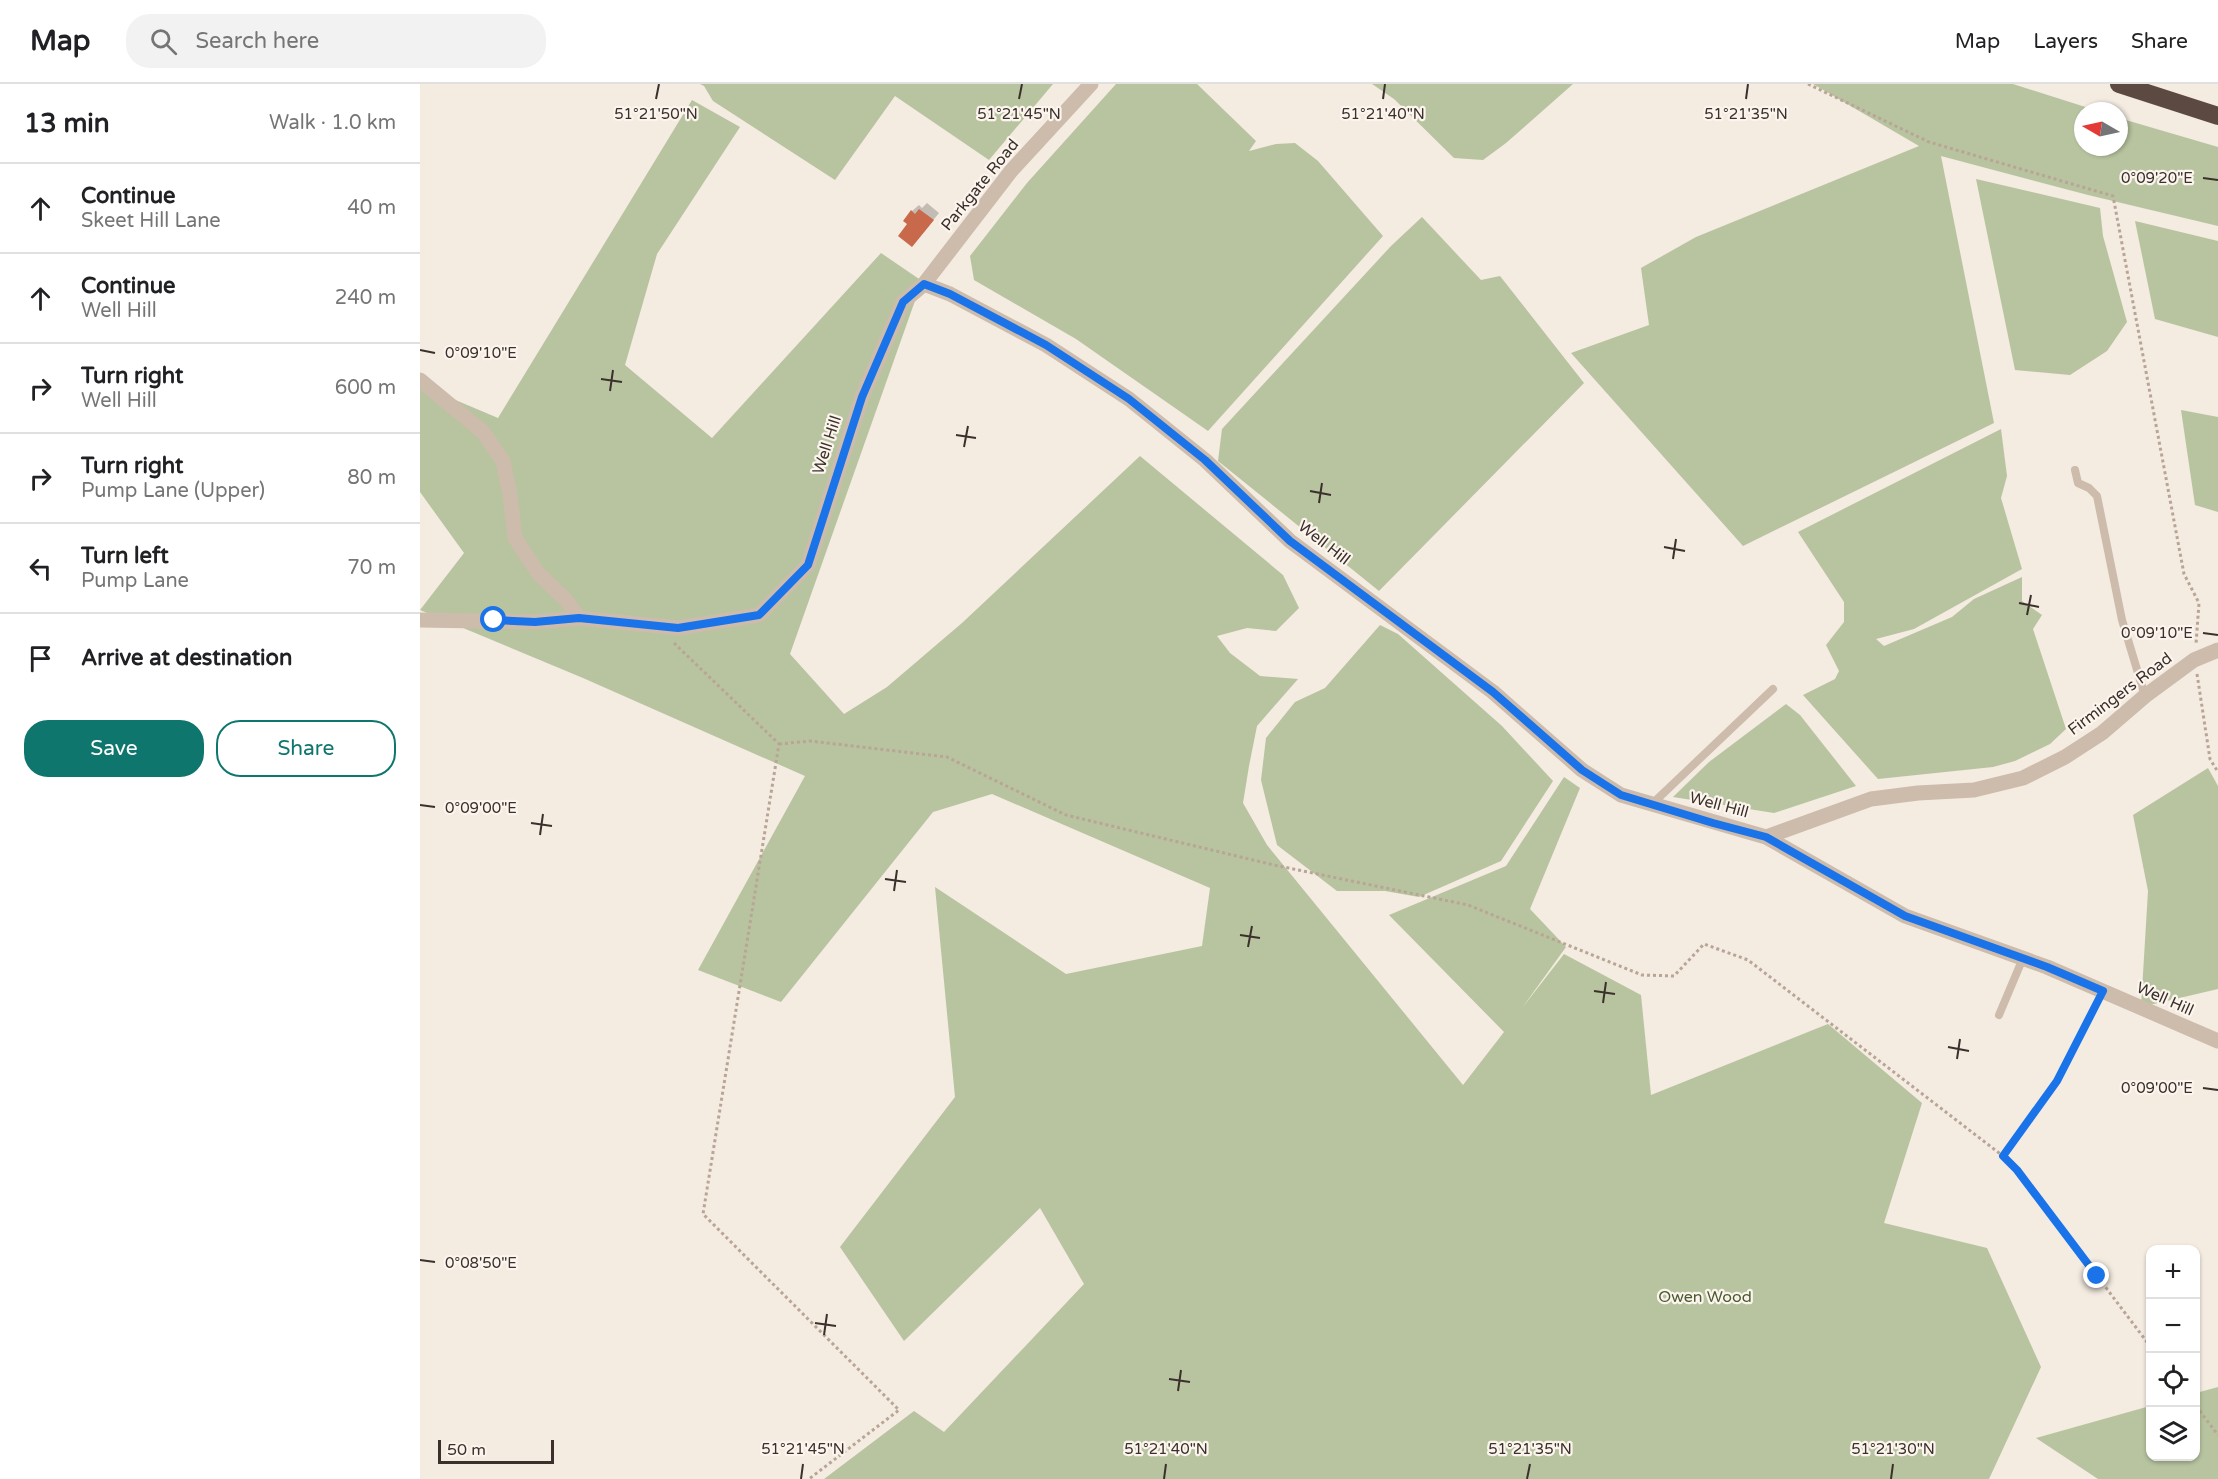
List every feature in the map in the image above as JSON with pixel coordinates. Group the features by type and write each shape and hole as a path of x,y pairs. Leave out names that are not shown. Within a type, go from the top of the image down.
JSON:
{"highway":[{"path":"2119,84 2218,116"}],"street":[{"name":"Parkgate Road","path":"924,284 1011,171 1091,84"},
{"name":"Well Hill","path":"420,620 535,622 579,618 678,628 759,615 808,565 862,397 903,302 924,284 950,294 1046,345 1129,399 1205,460 1290,541 1493,692 1582,770 1621,795 1766,837 1905,916 2023,958 2218,1041"},
{"path":"420,380 483,432 502,461 510,495 515,538 538,573 566,600 579,618"},
{"name":"Firmingers Road","path":"1766,837 1871,800 1918,793 1974,790 2023,778 2065,757 2102,733 2145,696 2194,660 2218,650"}],"lane":[{"path":"2075,470 2078,483 2089,488 2097,496 2122,620 2145,696"},
{"path":"1650,805 1773,689"},
{"path":"2000,1015 2023,958"}],"path":[{"path":"1808,84 1929,142 2113,196 2184,574 2199,603 2194,660 2210,759 2218,772"},
{"path":"655,625 779,744 810,741 947,757 1066,815 1278,866 1468,905 1642,975 1674,976 1704,944 1748,960 2003,1156 2017,1170 2146,1339"},
{"path":"779,744 703,1214 899,1410 809,1479"},
{"path":"2003,1156 2057,1081 2103,991"},
{"path":"2197,1407 2218,1435"}],"green space":[{"path":"700,84 1053,84 989,160 895,96 835,180 713,101 704,86"},
{"path":"1116,84 1197,84 1256,141 1249,151 1276,144 1295,143 1318,161 1383,236 1208,431 1076,339 974,280 970,256 1027,183"},
{"path":"1372,84 1573,84 1506,143 1483,160 1454,158 1394,99"},
{"path":"1813,84 2013,84 2074,103 2074,156 2128,156 2128,121 2218,147 2218,226 1941,156 1994,423 1743,546 1571,353 1649,325 1641,268 1696,237 1919,146"},
{"name":"Owen Wood","path":"692,100 740,127 657,254 625,365 712,438 881,253 922,281 790,654 844,714 887,687 962,623 1140,456 1283,575 1299,608 1276,631 1247,628 1217,636 1230,653 1260,676 1298,679 1257,726 1243,803 1267,845 1463,1085 1504,1032 1389,915 1506,866 1564,777 1580,788 1530,909 1566,947 1522,1008 1564,954 1641,995 1651,1095 1828,1024 1922,1103 1884,1223 1987,1248 2041,1367 1989,1479 824,1479 914,1411 944,1432 1084,1284 1040,1208 904,1341 840,1247 955,1097 935,887 1066,974 1202,946 1210,888 992,794 933,812 781,1002 698,970 805,776 583,678 420,610 464,553 420,492 420,385 498,418"},
{"path":"1976,179 2100,208 2103,236 2127,322 2107,351 2070,375 2015,370"},
{"path":"1422,217 1481,280 1500,276 1584,383 1379,591 1218,461 1222,429 1391,246"},
{"path":"2135,221 2218,241 2218,337 2155,319"},
{"path":"2181,410 2218,417 2218,512 2195,505"},
{"path":"2001,429 2007,476 2001,498 2022,569 1914,629 1876,639 1884,646 1952,617 1974,599 2022,577 2022,601 2042,615 2033,629 2066,729 2050,744 2015,761 1993,767 1878,779 1803,695 1835,679 1839,671 1826,645 1844,622 1844,602 1798,532"},
{"path":"1380,625 1398,634 1502,726 1553,781 1501,861 1419,897 1385,891 1337,891 1277,845 1261,780 1266,738 1295,702 1325,688"},
{"path":"1786,704 1800,715 1856,786 1774,813 1673,797 1709,762"},
{"path":"2208,768 2218,786 2218,989 2141,1007 2148,891 2133,815"},
{"path":"2218,1387 2218,1479 2098,1479 2036,1438 2146,1407 2146,1461 2200,1461 2200,1392"}],"building":[{"path":"919,209 934,220 912,247 898,236 907,224 903,221 911,210 915,214"}],"route":[{"path":"494,620 535,622 579,618 678,628 759,615 808,565 862,397 903,302 924,284 950,294 1046,345 1129,399 1205,460 1290,541 1493,692 1582,770 1621,795 1766,837 1905,916 2047,967 2103,991 2057,1081 2003,1156 2017,1170 2097,1276"}]}
